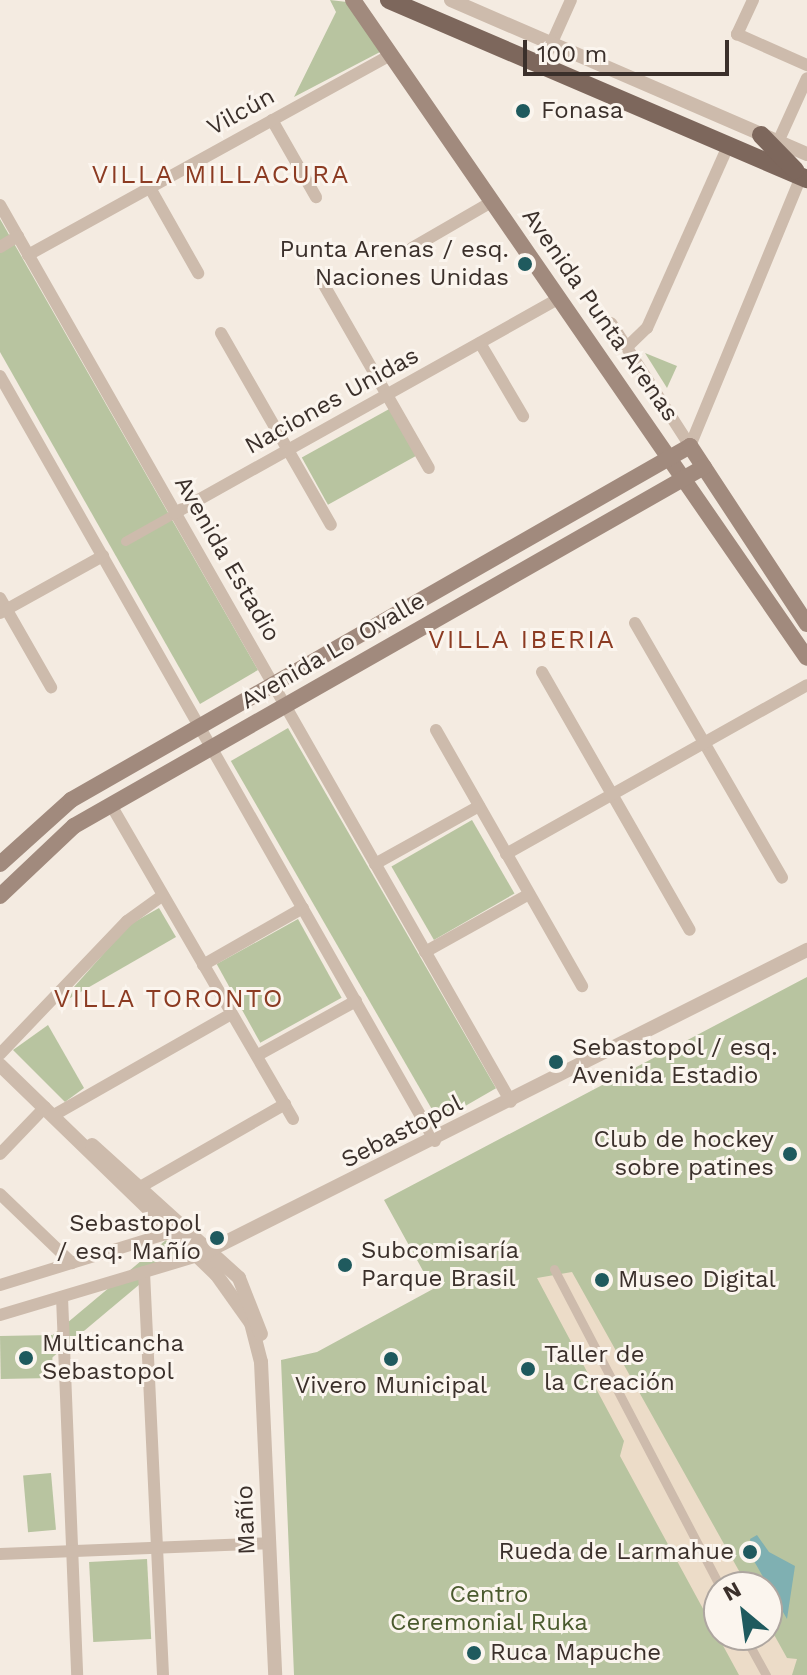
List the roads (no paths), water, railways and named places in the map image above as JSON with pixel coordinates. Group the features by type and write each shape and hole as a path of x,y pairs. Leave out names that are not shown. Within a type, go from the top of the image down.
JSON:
{"main road":[{"name":"Avenida Punta Arenas","path":"353,0 807,658"},
{"path":"389,0 804,178"},
{"path":"770,138 804,178"},
{"name":"Avenida Punta Arenas","path":"690,446 807,624"},
{"name":"Avenida Lo Ovalle","path":"0,864 71,800 690,446"},
{"name":"Avenida Lo Ovalle","path":"0,896 47,846 111,805 704,467"}],"street":[{"path":"451,0 807,154"},
{"path":"541,67 571,0"},
{"path":"753,0 737,34 807,65"},
{"name":"Vilcún","path":"28,255 391,55"},
{"path":"770,138 807,78"},
{"path":"272,120 316,197"},
{"path":"627,347 647,328 728,146"},
{"path":"690,446 804,178"},
{"path":"150,188 198,273"},
{"path":"412,248 493,201"},
{"name":"Avenida Estadio","path":"0,205 511,1102"},
{"path":"0,247 18,236"},
{"path":"320,278 429,468"},
{"name":"Naciones Unidas","path":"125,541 559,298"},
{"name":"Avenida Punta Arenas","path":"611,323 690,446"},
{"path":"221,333 331,525"},
{"path":"480,343 523,416"},
{"path":"0,376 435,1141"},
{"path":"51,687 2,606 103,556"},
{"path":"635,623 782,878"},
{"path":"542,672 690,930"},
{"path":"506,854 807,685"},
{"path":"436,730 582,986"},
{"path":"111,805 293,1119"},
{"path":"375,864 479,806"},
{"path":"425,952 529,894"},
{"path":"0,1054 127,921 163,895"},
{"path":"203,965 303,908"},
{"name":"Sebastopol","path":"0,1315 204,1252 435,1141 807,950"},
{"path":"258,1055 356,1001"},
{"path":"0,1154 50,1111 231,1014"},
{"name":"Mañío","path":"0,1065 172,1232 204,1252"},
{"path":"142,1186 285,1104"},
{"name":"Mañío","path":"75,1135 142,1186 255,1303 261,1362 275,1675"},
{"path":"0,1194 72,1263"},
{"path":"0,1285 172,1232"},
{"path":"554,1269 712,1571"},
{"path":"144,1272 163,1675"},
{"path":"62,1297 77,1675"},
{"path":"0,1554 270,1543"},
{"path":"753,1651 766,1675"}],"water":[{"path":"757,1535 769,1552 795,1566 787,1619 783,1612 783,1571 760,1571 754,1561 750,1539"}],"place":[{"name":"Fonasa","path":"523,111"},
{"name":"Punta Arenas / esq. Naciones Unidas","path":"525,264"},
{"name":"Sebastopol / esq. Avenida Estadio","path":"556,1062"},
{"name":"Club de hockey sobre patines","path":"790,1154"},
{"name":"Sebastopol / esq. Mañío","path":"217,1238"},
{"name":"Subcomisaría Parque Brasil","path":"345,1265"},
{"name":"Museo Digital","path":"602,1280"},
{"name":"Multicancha Sebastopol","path":"26,1358"},
{"name":"Vivero Municipal","path":"391,1359"},
{"name":"Taller de la Creación","path":"528,1369"},
{"name":"Rueda de Larmahue","path":"750,1552"},
{"name":"Ruca Mapuche","path":"474,1653"}],"district":[{"name":"VILLA MILLACURA","path":"221,175"},
{"name":"VILLA IBERIA","path":"522,640"},
{"name":"VILLA TORONTO","path":"169,999"}],"park label":[{"name":"Centro Ceremonial Ruka","path":"489,1609"}]}
